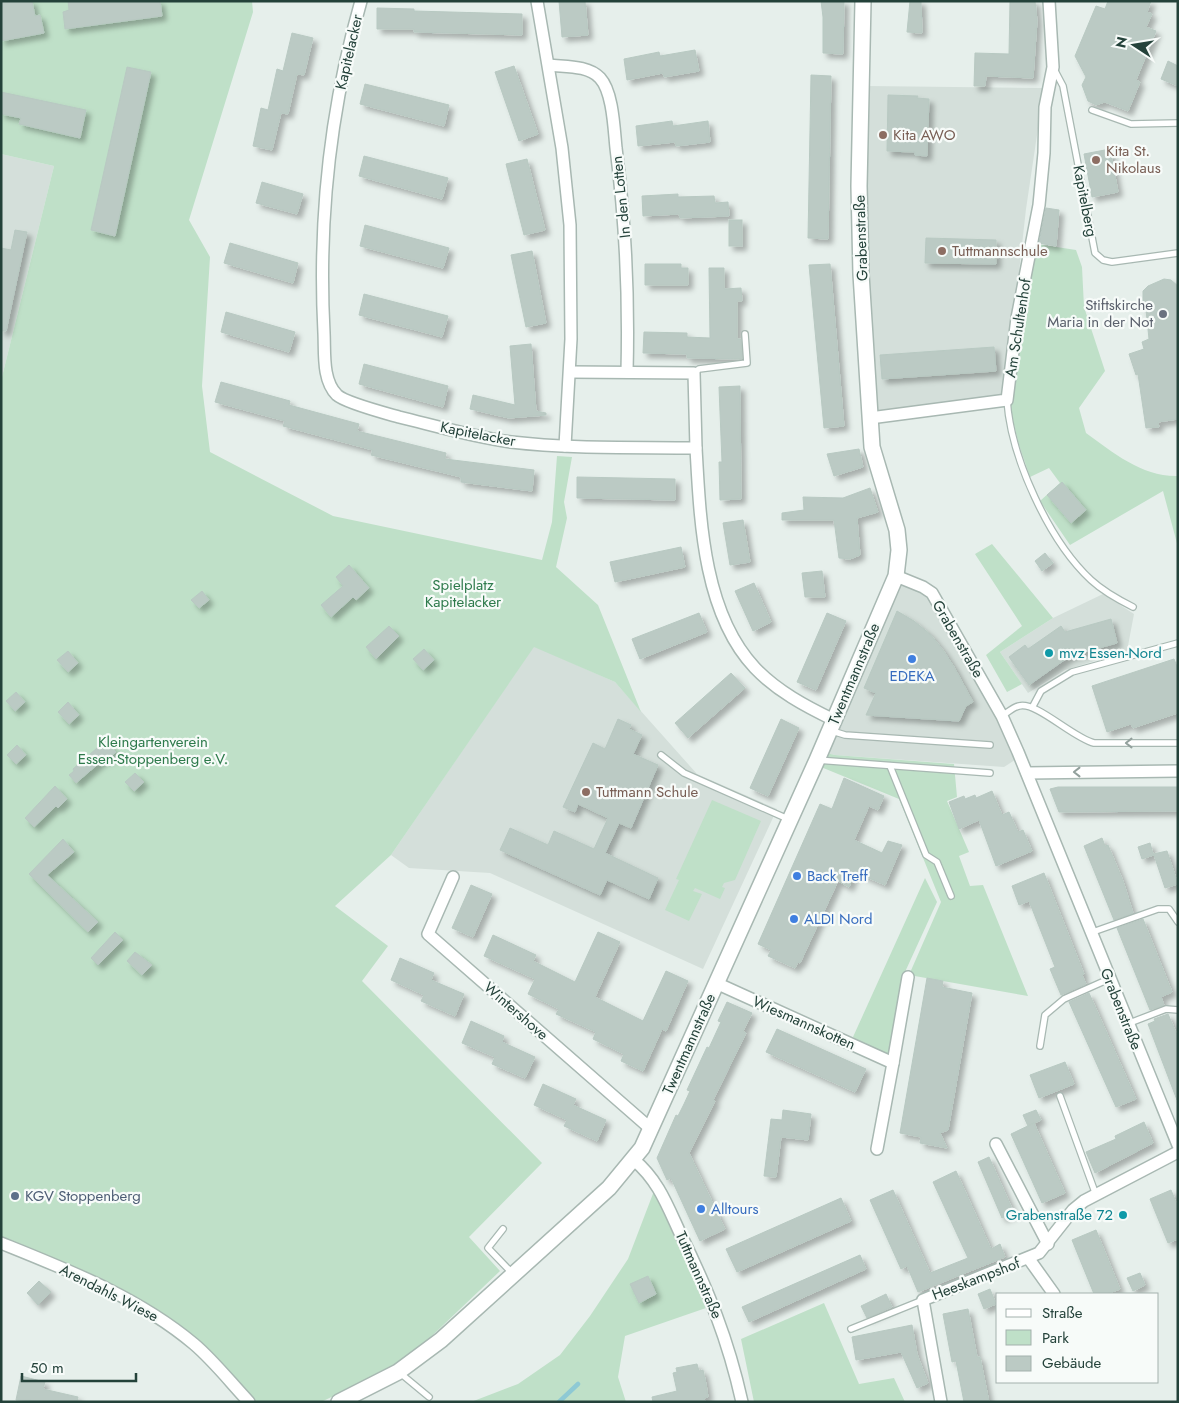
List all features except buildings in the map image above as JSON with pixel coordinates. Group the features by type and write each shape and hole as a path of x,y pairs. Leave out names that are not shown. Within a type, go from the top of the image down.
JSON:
{"street":[{"name":"Kapitelacker","path":"361,1 344,64 326,180 322,305 326,369 330,386 339,396 378,411 458,432 511,442 565,446 696,448"},
{"path":"537,1 562,148 570,225 570,372 565,446"},
{"name":"Grabenstraße","path":"864,1 859,226 872,446 897,530 899,550 896,576 923,587 932,593 1002,716 1027,774 1108,979 1178,1145"},
{"name":"Am Schultenhof","path":"870,418 1007,400 1017,318 1038,205 1044,153 1045,107 1053,67 1049,1"},
{"name":"In den Lotten","path":"549,66 591,72 602,80 607,92 626,226 629,299 627,372"},
{"path":"570,372 694,373 696,448 702,533 708,563 723,616 735,641 753,666 774,685 832,725"},
{"name":"Twentmannstraße","path":"339,1402 398,1372 446,1336 609,1188 634,1160 651,1128 817,760 896,576"},
{"path":"1027,774 1178,771"},
{"name":"Wintershove","path":"453,877 428,934 651,1128"},
{"path":"878,1149 908,978"},
{"name":"Wiesmannskotten","path":"716,983 893,1063"},
{"path":"996,1144 1048,1244"},
{"name":"Heeskampshof","path":"941,1402 923,1300 1029,1259 1048,1244 1073,1210 1096,1195 1178,1152"},
{"name":"Tuttmannstraße","path":"634,1160 655,1180 691,1256 726,1337 742,1402"},
{"name":"Arendahls Wiese","path":"1,1243 82,1276 142,1307 195,1345 249,1402"},
{"name":"Heeskampshof","path":"1029,1259 1053,1293"}],"lane":[{"name":"Kapitelberg","path":"1053,67 1063,86 1095,253 1102,260 1112,262 1178,253"},
{"path":"1092,110 1131,124 1178,123"},
{"path":"694,373 699,369 747,363 745,334"},
{"path":"1007,400 1008,415 1016,445 1033,496 1078,567 1100,587 1133,607"},
{"path":"1033,706 1041,691 1072,672 1178,643"},
{"path":"1002,716 1019,705 1033,706 1082,740 1094,743 1178,743"},
{"path":"832,725 845,735 990,744"},
{"path":"661,756 684,773 789,820"},
{"path":"817,760 990,773"},
{"path":"890,766 926,856 937,862 951,896"},
{"path":"1090,933 1158,909 1169,909 1178,922"},
{"path":"1040,1046 1045,1015 1064,998 1108,979"},
{"path":"1127,1024 1166,1009 1178,1010"},
{"path":"1060,1096 1096,1195"},
{"path":"503,1229 488,1248 514,1275"},
{"name":"Heeskampshof","path":"850,1329 923,1300"},
{"path":"398,1372 429,1397"}],"shaded area":[{"name":"Tuttmannschule","path":"868,86 1044,88 1026,209 1005,397 873,415 865,277"},
{"path":"1,154 54,166 1,381"},
{"path":"898,579 930,596 955,639 1018,758 1004,767 835,755 822,752"},
{"path":"1103,594 1134,614 1127,651 1065,670 1028,693 1000,652 1053,618"},
{"name":"Tuttmann Schule","path":"534,646 615,682 697,774 777,809 703,969 490,873 409,868 391,855"}],"green space":[{"path":"1,1 252,1 253,12 189,220 210,257 202,386 210,452 333,516 542,560 552,522 557,456 572,457 564,502 567,518 556,567 598,605 641,712 615,682 534,647 391,855 335,906 388,946 362,981 542,1163 469,1237 500,1271 417,1350 382,1373 321,1402 254,1402 171,1322 1,1239 1,381 54,166 1,154"},
{"path":"1037,244 1076,250 1082,267 1084,307 1105,371 1079,408 1086,433 1118,456 1140,468 1152,473 1178,476 1178,547 1163,491 1070,545 1040,501 1060,483 1049,468 1030,477 1019,445 1009,405"},
{"path":"992,544 1053,618 1000,652 1022,684 1007,692 986,655 1022,626 975,554"},
{"path":"822,752 835,755 954,764 957,797 947,801 969,852 959,856 970,886 983,885 1028,996 909,975 941,902 899,799 816,765"},
{"path":"712,800 761,821 735,880 724,883 722,887 725,888 720,899 695,888 693,891 702,894 689,921 665,910 679,880 676,879"},
{"path":"925,878 937,902 905,972 891,1059 862,1046 853,1037"},
{"path":"654,1191 706,1308 625,1336 618,1377 626,1402 471,1402 518,1384 560,1355 590,1316 628,1259"},
{"path":"824,1303 859,1384 894,1378 905,1402 754,1402 741,1339"}],"waterway":[{"path":"559,1402 578,1384"}],"place":[{"name":"Kita AWO","path":"883,135"},
{"name":"Kita St. Nikolaus","path":"1096,160"},
{"name":"Tuttmannschule","path":"942,251"},
{"name":"Stiftskirche Maria in der Not","path":"1163,314"},
{"name":"mvz Essen-Nord","path":"1049,653"},
{"name":"EDEKA","path":"912,659"},
{"name":"Tuttmann Schule","path":"586,792"},
{"name":"Back Treff","path":"797,876"},
{"name":"ALDI Nord","path":"794,919"},
{"name":"KGV Stoppenberg","path":"15,1196"},
{"name":"Alltours","path":"701,1209"},
{"name":"Grabenstraße 72","path":"1123,1215"}],"park label":[{"name":"Spielplatz Kapitelacker","path":"463,594"},
{"name":"Kleingartenverein Essen-Stoppenberg e.V.","path":"153,750"}]}
